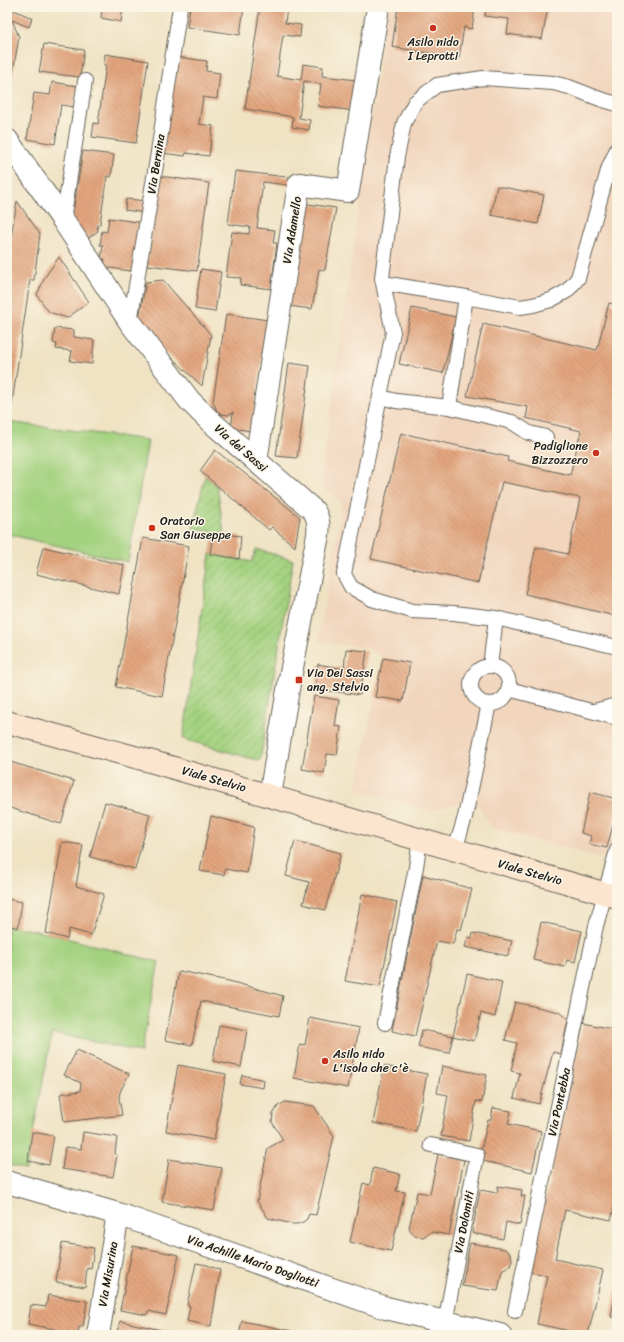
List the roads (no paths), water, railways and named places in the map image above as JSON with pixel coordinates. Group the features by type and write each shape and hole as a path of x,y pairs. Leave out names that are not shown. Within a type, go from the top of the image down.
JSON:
{"street":[{"name":"Via Adamello","path":"256,461 299,184 348,191 378,7"},
{"name":"Via dei Sassi","path":"7,140 63,220 130,322 189,400 209,420 314,511 319,520 319,527 290,678 270,796"},
{"name":"Viale Stelvio","path":"7,722 153,762 611,896"},
{"name":"Via Achille Mario Dogliotti","path":"7,1182 118,1214 443,1329 500,1335"},
{"name":"Via Misurina","path":"98,1335 118,1214"}],"lane":[{"name":"Via Bernina","path":"130,322 158,159 180,7"},
{"path":"617,104 553,83 483,78 437,84 415,102 404,124 397,157 382,283 393,332 344,574 351,587 372,599 412,611 454,613 496,618 617,647"},
{"path":"63,220 85,81"},
{"path":"382,283 520,307 550,300 567,291 578,278 609,167 617,149"},
{"path":"449,407 466,297"},
{"path":"380,397 396,401 449,407 512,422 529,433 546,437"},
{"path":"490,666 496,618"},
{"path":"490,666 501,670 506,675 509,689 504,698 499,702 489,704 481,702 472,693 471,680 478,670 490,666"},
{"path":"509,689 617,718"},
{"path":"455,850 466,817 489,704"},
{"path":"593,711 617,705"},
{"path":"385,1023 420,840"},
{"name":"Via Pontebba","path":"515,1311 594,934 611,896 617,850"},
{"name":"Via Dolomiti","path":"431,1144 477,1155 443,1329"}],"place":[{"name":"Asilo nido I Leprotti","path":"433,28"},
{"name":"Padiglione Bizzozzero","path":"596,453"},
{"name":"Oratorio San Giuseppe","path":"152,528"},
{"name":"Via Dei Sassi ang. Stelvio","path":"299,680"},
{"name":"Asilo nido L'isola che c'è","path":"325,1061"}]}
